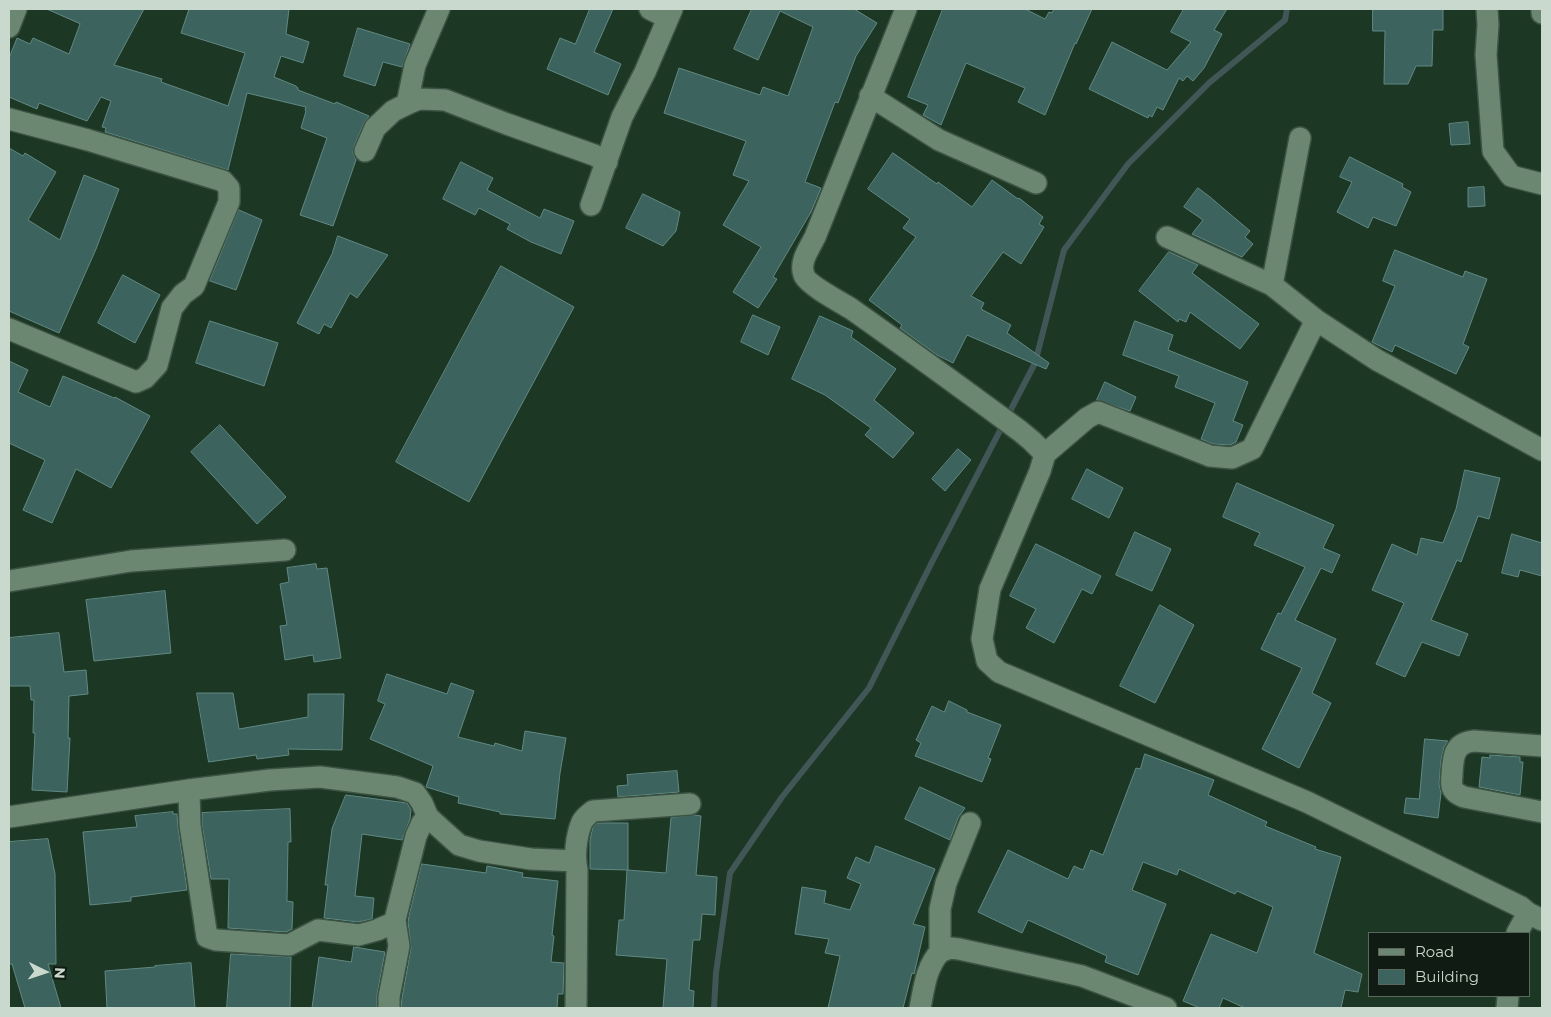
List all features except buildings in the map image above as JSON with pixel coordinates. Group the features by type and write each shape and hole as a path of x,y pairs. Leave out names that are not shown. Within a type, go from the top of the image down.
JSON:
{"street":[{"path":"9,27 16,9"},
{"path":"407,104 415,65 439,9"},
{"path":"906,9 802,264 804,277 809,283 836,299 901,344 1032,442 1040,471 990,589 982,639 987,662 999,672 1307,802 1468,880 1521,907 1535,917 1518,932"},
{"path":"1487,9 1486,55 1493,150 1512,176 1542,184"},
{"path":"591,205 622,117 645,72 664,12"},
{"path":"870,96 938,140 1036,183"},
{"path":"365,151 375,128 393,111 419,99 445,100 594,155 606,162"},
{"path":"9,119 88,140 223,181 229,188 229,202 194,286 183,294 172,308 157,365 145,378 136,382 9,329"},
{"path":"1272,285 1300,138"},
{"path":"1167,237 1272,285 1316,320 1377,360 1542,450"},
{"path":"1032,442 1098,412 1210,456 1232,458 1252,449 1316,320"},
{"path":"9,581 131,561 284,550"},
{"path":"1542,746 1474,741 1464,742 1458,747 1452,761 1452,787 1457,794 1464,797 1542,808"},
{"path":"9,816 189,790 270,780 320,777 397,787 415,793 422,803 428,818 459,845 479,851 532,859 575,861"},
{"path":"189,790 190,825 207,936 216,940 289,945 318,930 359,935 377,930 391,924 395,920"},
{"path":"576,1008 575,861 582,820 593,811 690,804"},
{"path":"389,1008 389,997 399,946 395,920 416,836 422,824 428,818"},
{"path":"940,952 940,909 946,883 970,823"},
{"path":"920,1008 927,974 933,960 940,952 950,948 1082,976 1166,1008"}],"waterway":[{"path":"714,1008 716,973 730,873 782,797 869,688 1035,363 1064,250 1128,164 1209,83 1285,20 1287,9"}]}
